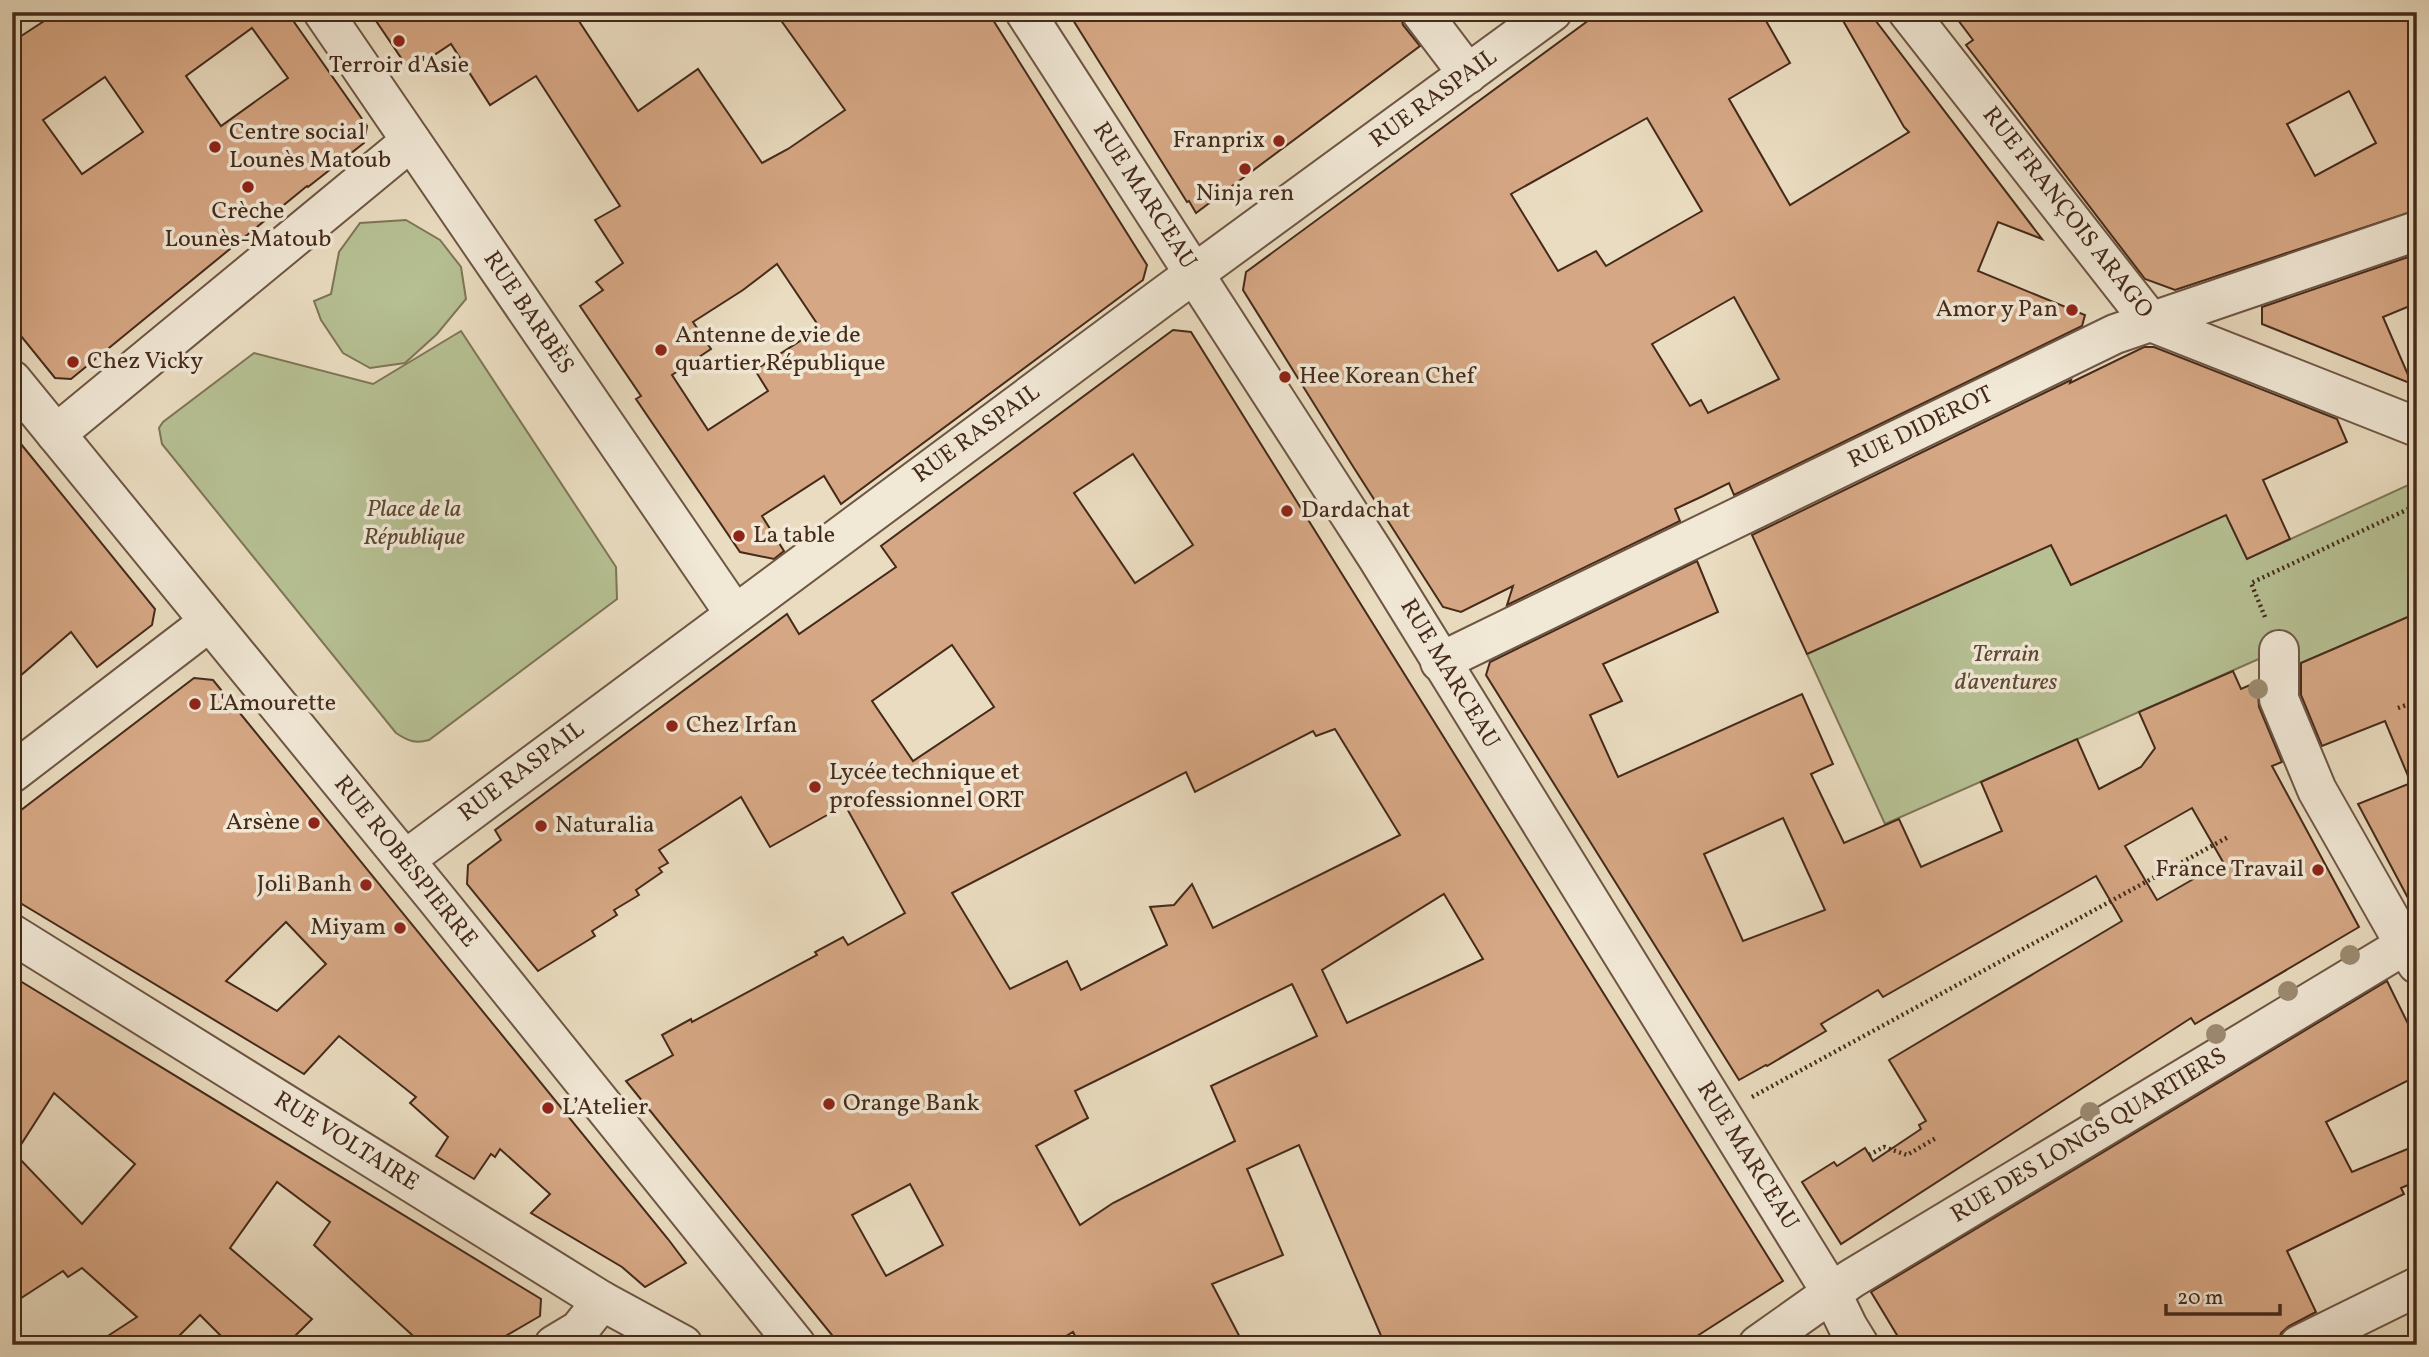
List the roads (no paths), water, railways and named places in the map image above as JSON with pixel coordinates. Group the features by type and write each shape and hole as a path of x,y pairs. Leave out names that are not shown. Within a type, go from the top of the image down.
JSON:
{"street":[{"name":"RUE BARBÈS","path":"323,12 734,613"},
{"name":"RUE MARCEAU","path":"1025,12 1377,557 1831,1292 1859,1345"},
{"path":"1421,12 1468,74"},
{"name":"RUE RASPAIL","path":"405,860 734,613 1552,12"},
{"name":"RUE FRANÇOIS ARAGO","path":"1908,12 2151,322 2417,427"},
{"path":"56,434 411,141"},
{"name":"RUE DIDEROT","path":"1440,662 2115,334 2417,231"},
{"name":"RUE ROBESPIERRE","path":"12,380 405,860 796,1345"},
{"path":"12,773 208,622"},
{"path":"2279,650 2279,699 2317,790 2411,954"},
{"name":"RUE VOLTAIRE","path":"12,934 602,1301 683,1345"},
{"name":"RUE DES LONGS QUARTIERS","path":"1758,1345 1831,1292 2411,954"},
{"path":"2299,1345 2417,1287"},
{"path":"554,1345 579,1330 602,1301"}],"place":[{"name":"Terroir d'Asie","path":"399,41"},
{"name":"Franprix","path":"1279,141"},
{"name":"Centre social Lounès Matoub","path":"215,147"},
{"name":"Ninja ren","path":"1245,169"},
{"name":"Crèche Lounès-Matoub","path":"248,187"},
{"name":"Amor y Pan","path":"2072,310"},
{"name":"Antenne de vie de quartier République","path":"661,350"},
{"name":"Chez Vicky","path":"73,362"},
{"name":"Hee Korean Chef","path":"1285,377"},
{"name":"Dardachat","path":"1287,511"},
{"name":"La table","path":"739,536"},
{"name":"L'Amourette","path":"195,704"},
{"name":"Chez Irfan","path":"672,726"},
{"name":"Lycée technique et professionnel ORT","path":"815,787"},
{"name":"Arsène","path":"314,823"},
{"name":"Naturalia","path":"541,826"},
{"name":"France Travail","path":"2318,870"},
{"name":"Joli Banh","path":"366,885"},
{"name":"Miyam","path":"400,928"},
{"name":"Orange Bank","path":"829,1104"},
{"name":"L’Atelier","path":"548,1108"}],"park label":[{"name":"Place de la République","path":"414,524"},
{"name":"Terrain d'aventures","path":"2006,669"}]}
